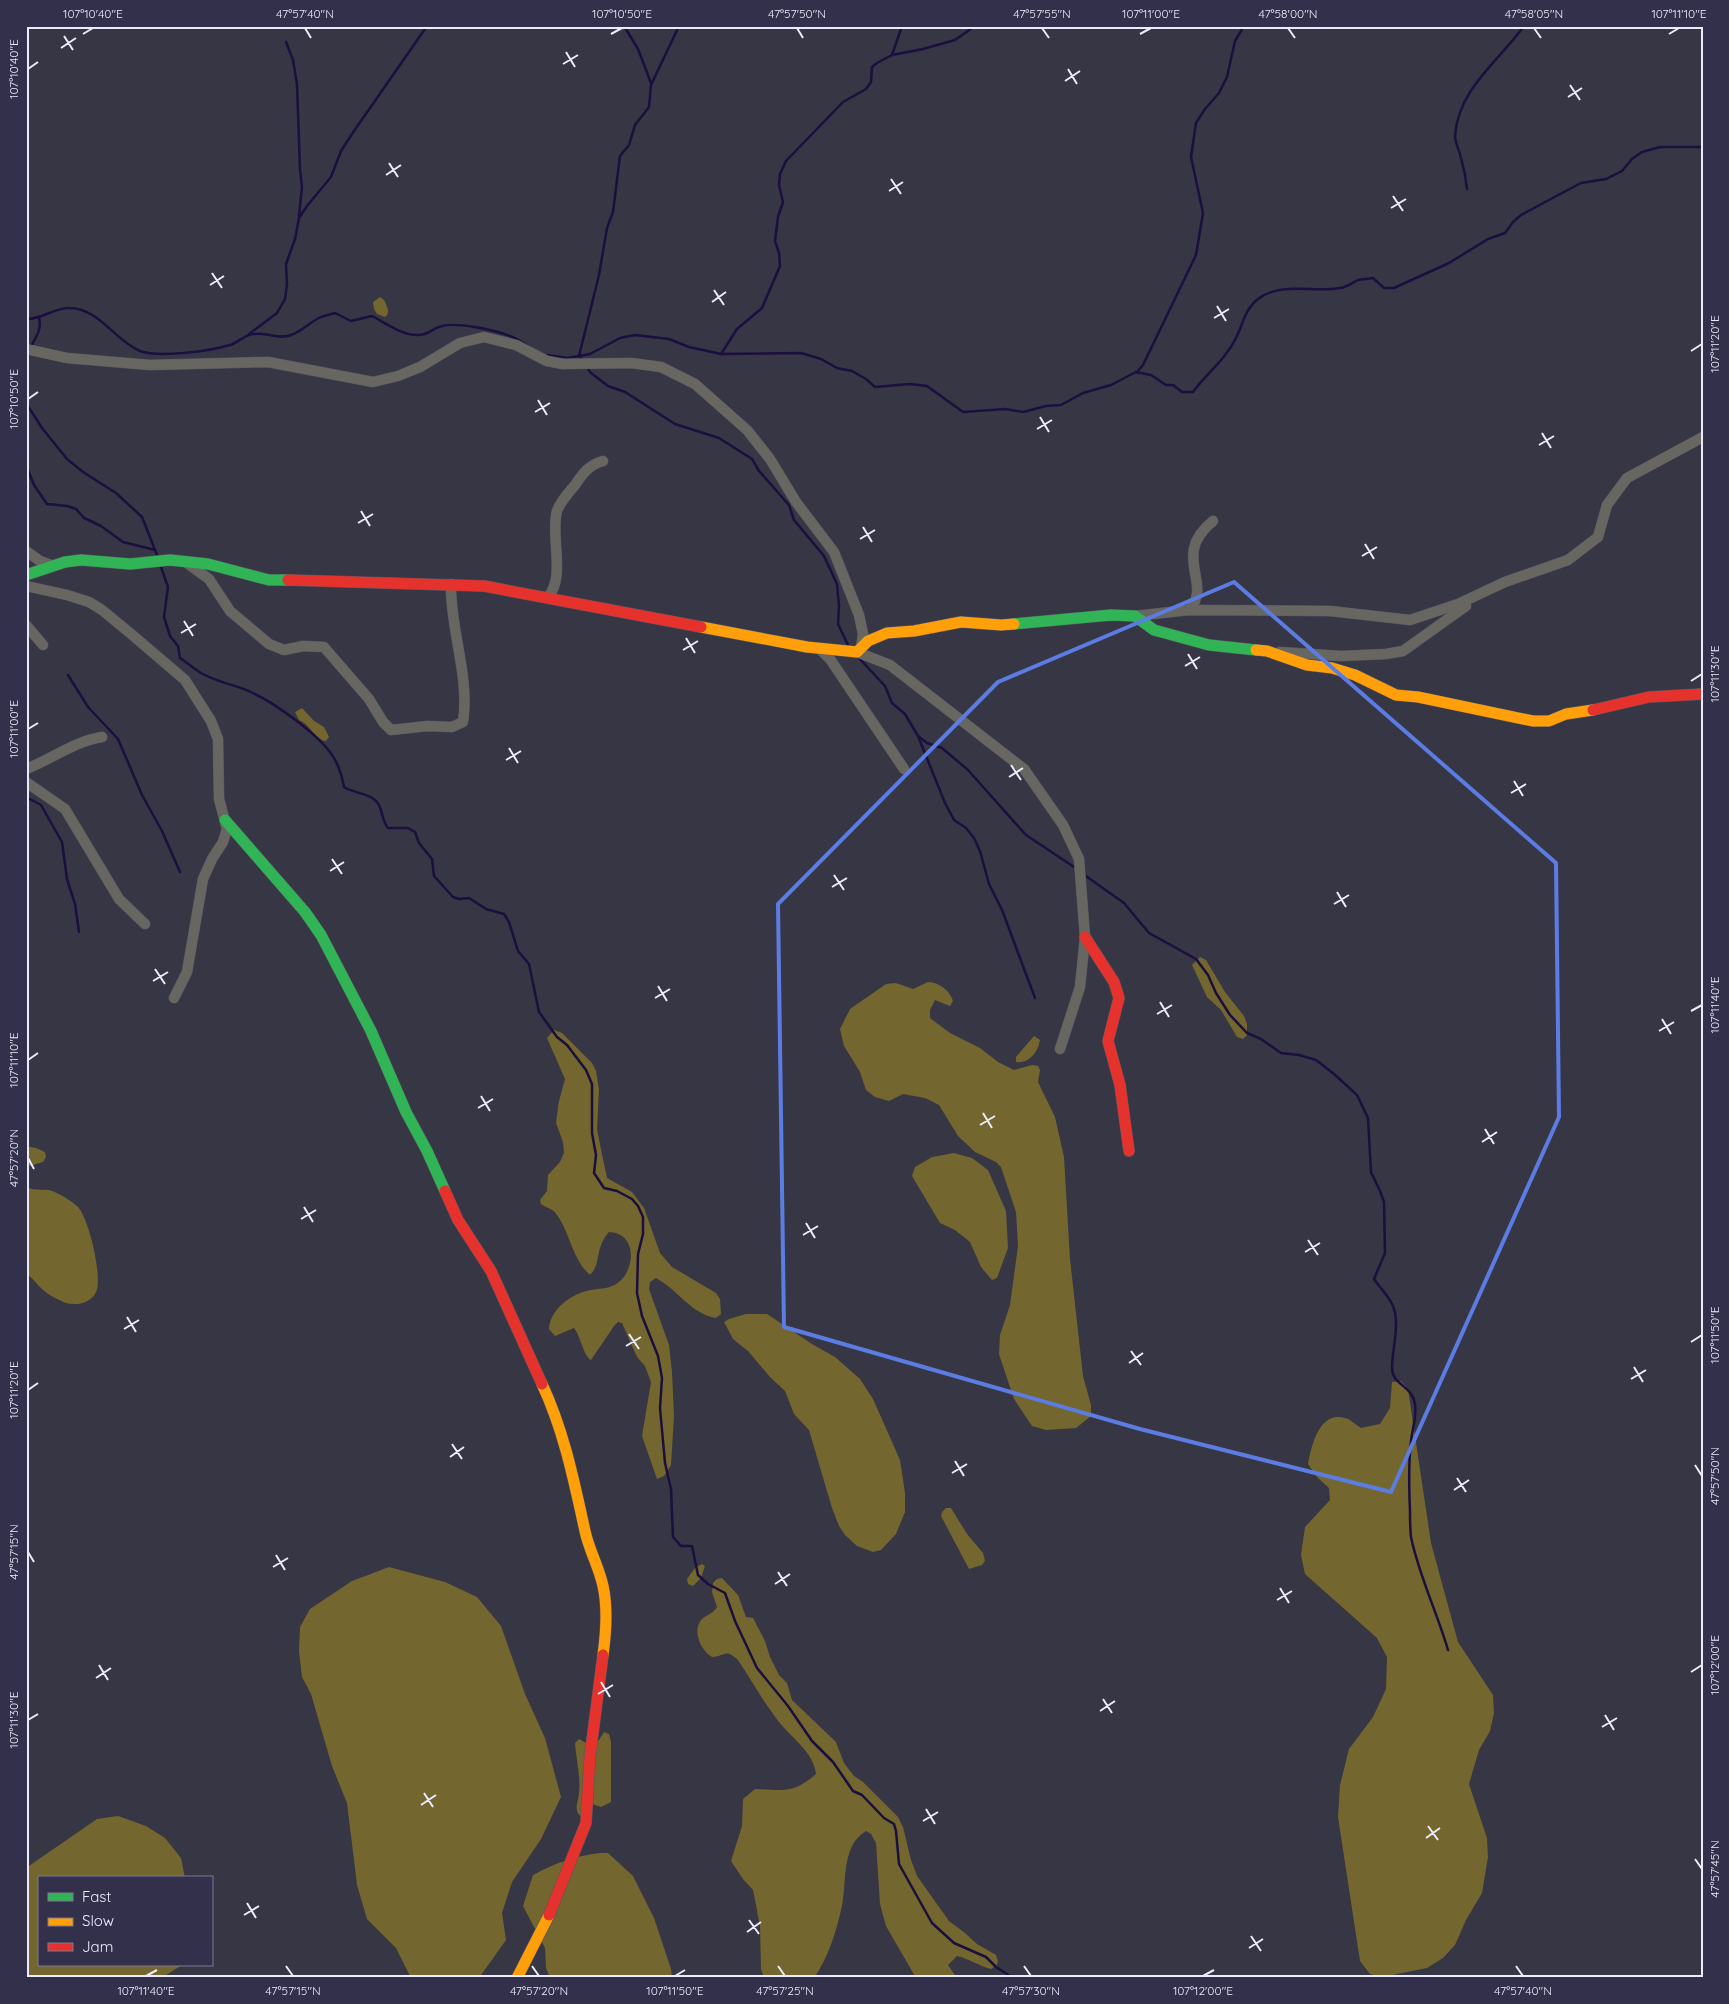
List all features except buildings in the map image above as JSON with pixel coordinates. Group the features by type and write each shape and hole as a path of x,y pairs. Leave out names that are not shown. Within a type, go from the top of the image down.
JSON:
{"street":[{"path":"26,349 68,358 150,365 268,362 373,382 398,376 420,367 460,343 484,336 516,345 547,361 563,364 631,363 661,367 695,384 747,430 770,459 796,502 834,552 859,615 863,634 859,650"},
{"path":"859,650 868,641 887,633 914,631 962,622 1002,625 1110,615 1135,616 1189,610 1330,611 1410,620 1458,604 1535,570 1568,560 1598,538 1607,505 1627,478 1703,437"},
{"path":"548,597 553,592 556,569 557,510 584,471 594,464 603,461"},
{"path":"1189,610 1195,604 1199,595 1193,565 1193,549 1196,538 1213,521"},
{"path":"26,550 40,561 53,566"},
{"path":"26,574 82,560 130,564 170,560 208,564 269,580 484,586 819,648 859,650 890,665 1024,769 1063,825 1079,859 1084,937 1080,987 1060,1049"},
{"path":"184,561 209,580 230,611 269,644 284,650 303,646 324,647 369,699 391,730 428,726 452,727 463,722 466,704 457,634 450,605 451,584"},
{"path":"26,586 67,595 89,602 102,610 185,680 211,721 218,739 217,779 219,798 227,829 223,842 212,859 203,879 187,972 174,998"},
{"path":"1135,616 1154,630 1208,645 1341,656 1386,654 1402,651 1486,591"},
{"path":"26,625 43,645"},
{"path":"819,648 830,659 904,768"},
{"path":"1267,651 1307,665 1332,668 1355,675 1396,695 1418,697 1533,721 1549,721 1566,714 1606,708 1649,697 1703,694"},
{"path":"26,769 46,761 86,740 102,737"},
{"path":"26,782 65,809 119,899 145,924"},
{"path":"225,820 306,912 321,935 371,1031 406,1112 427,1151 458,1220 491,1271 552,1405 564,1444 590,1548 603,1586 606,1629 590,1756 586,1822 572,1861 542,1931 517,1978"},
{"path":"1084,937 1105,966 1114,982 1119,998 1108,1041 1120,1085 1129,1151"}],"highlighted area":[{"path":"1234,582 1556,863 1559,1117 1391,1492 1140,1429 784,1327 778,904 998,682"}],"shaded area":[{"path":"380,297 384,300 388,309 388,314 385,317 377,314 374,309 373,302"},
{"path":"302,708 314,721 324,727 329,737 326,741 319,738 299,720 295,712"},
{"path":"1200,957 1206,960 1225,992 1244,1016 1247,1024 1247,1035 1243,1039 1237,1037 1221,1010 1207,997 1192,965"},
{"path":"928,982 944,988 953,1001 950,1006 935,1000 930,1010 930,1018 950,1033 980,1048 998,1062 1014,1070 1032,1065 1038,1066 1040,1070 1038,1082 1055,1117 1064,1157 1070,1259 1083,1376 1091,1405 1091,1416 1076,1428 1046,1430 1032,1426 1014,1399 999,1354 1000,1335 1010,1305 1018,1246 1016,1212 1001,1167 996,1162 975,1152 958,1136 939,1105 925,1098 903,1094 889,1101 875,1097 866,1090 860,1072 844,1046 840,1029 850,1009 886,984 896,983 913,989"},
{"path":"554,1030 562,1033 592,1063 596,1071 599,1089 597,1130 607,1178 632,1192 644,1208 660,1253 672,1267 716,1293 720,1299 721,1314 716,1318 707,1316 699,1312 656,1278 650,1282 649,1289 669,1345 674,1416 671,1465 664,1476 657,1479 642,1436 651,1382 645,1366 637,1357 622,1323 618,1322 614,1326 591,1360 588,1358 574,1328 555,1336 549,1329 553,1315 570,1298 620,1282 630,1264 631,1256 628,1243 624,1237 609,1232 602,1243 594,1270 589,1274 579,1261 557,1215 554,1211 541,1204 540,1200 547,1191 548,1175 560,1162 564,1153 563,1142 556,1123 565,1079 547,1038"},
{"path":"1034,1036 1040,1040 1035,1053 1025,1061 1016,1062 1016,1057"},
{"path":"26,1146 45,1152 46,1157 43,1162 26,1167"},
{"path":"954,1153 972,1158 988,1170 1006,1211 1008,1248 997,1278 992,1280 981,1267 970,1242 955,1230 940,1223 912,1176 915,1167 932,1157"},
{"path":"26,1187 49,1190 64,1197 78,1207 90,1235 98,1274 98,1285 91,1299 75,1304 63,1302 45,1292 26,1274"},
{"path":"746,1314 767,1314 835,1357 860,1379 873,1399 900,1460 905,1493 905,1512 896,1534 881,1550 873,1552 857,1546 845,1535 839,1526 809,1430 794,1414 785,1391 770,1377 748,1351 733,1339 724,1322"},
{"path":"1401,1381 1408,1389 1431,1543 1458,1642 1493,1695 1494,1713 1490,1731 1479,1750 1469,1784 1487,1838 1488,1857 1482,1893 1466,1920 1455,1945 1443,1958 1427,1968 1382,1977 1370,1974 1360,1961 1338,1817 1340,1785 1349,1749 1373,1717 1386,1689 1387,1657 1377,1638 1305,1574 1301,1555 1305,1527 1330,1500 1329,1488 1317,1477 1308,1464 1311,1449 1318,1432 1329,1419 1336,1417 1347,1419 1361,1428 1380,1424 1390,1408 1392,1382"},
{"path":"946,1508 951,1508 967,1534 983,1553 985,1561 982,1565 969,1569 941,1516"},
{"path":"702,1564 705,1566 701,1578 693,1586 688,1584 687,1579 695,1568"},
{"path":"389,1567 445,1582 477,1597 501,1626 525,1694 545,1738 561,1797 541,1839 512,1882 502,1913 506,1940 479,1978 411,1978 396,1948 367,1919 357,1885 347,1803 332,1766 311,1694 302,1677 299,1651 300,1627 310,1609 352,1581"},
{"path":"722,1578 738,1595 746,1617 753,1618 779,1675 787,1683 792,1700 836,1742 844,1763 854,1776 863,1782 898,1817 903,1827 917,1876 949,1921 977,1944 996,1955 997,1965 991,1969 957,1956 948,1965 957,1978 916,1978 886,1926 880,1904 876,1843 871,1834 866,1831 852,1846 846,1865 842,1906 837,1925 828,1952 814,1978 764,1978 761,1969 760,1926 753,1890 731,1861 742,1826 743,1799 755,1789 781,1790 794,1788 816,1774 807,1753 774,1715 738,1660 730,1654 712,1657 701,1645 697,1630 698,1625 701,1620 717,1607 712,1592 713,1583 717,1579"},
{"path":"604,1732 609,1734 611,1742 611,1802 601,1807 592,1804 580,1816 577,1807 579,1781 575,1743 579,1739 588,1744 599,1740"},
{"path":"118,1816 146,1826 165,1838 181,1858 185,1876 38,1876 38,1966 180,1966 163,1977 26,1978 26,1868 97,1819"},
{"path":"608,1853 633,1876 654,1918 671,1969 672,1978 550,1978 546,1968 545,1948 523,1906 533,1875 565,1861"}],"waterway":[{"path":"249,334 277,313 285,299 287,284 286,264 295,239 299,218 331,177 341,151 427,26"},
{"path":"624,26 638,49 651,83"},
{"path":"583,361 579,356 599,275 607,228 613,212 620,156 629,145 635,125 649,107 651,85 679,26"},
{"path":"892,55 902,26"},
{"path":"721,354 737,329 762,308 780,266 779,253 775,241 778,217 783,202 779,185 780,174 786,161 843,102 866,89 871,82 872,67 877,63 892,55 955,40 975,26"},
{"path":"1137,372 1143,365 1196,255 1203,213 1191,157 1196,123 1219,93 1227,77 1235,41 1244,26"},
{"path":"1467,189 1455,139 1458,119 1464,104 1481,76 1524,26"},
{"path":"286,42 293,60 297,84 302,187 299,216"},
{"path":"546,355 568,358 590,354 620,338 635,335 669,339 689,347 721,354 801,353 821,359 837,368 852,371 875,387 910,384 927,386 963,412 1005,409 1023,412 1046,406 1061,405 1083,393 1111,385 1136,372 1151,375 1166,385 1173,385 1182,392 1193,392 1232,346 1250,307 1267,294 1287,289 1340,288 1358,280 1373,278 1384,288 1394,288 1449,263 1488,239 1505,233 1521,215 1581,183 1606,179 1622,171 1632,159 1642,152 1660,147 1703,147"},
{"path":"26,319 37,318 64,308 81,310 98,319 131,346 140,351 159,354 185,353 221,347 233,344 251,334 277,336 295,334 319,318 335,313 351,321 372,316 405,333 421,335 449,325 476,327 510,336 530,347"},
{"path":"30,348 39,330 39,317"},
{"path":"587,368 608,386 625,392 675,424 719,438 752,459 759,471 789,505 794,520 824,556 837,584 838,624 848,645"},
{"path":"26,403 42,428 67,459 83,472 116,493 142,517 157,555"},
{"path":"26,465 34,485 47,504 76,509 84,518 101,526 123,542 155,550"},
{"path":"161,567 168,587 164,617 170,636 178,646 180,658 197,671 209,677 247,690 262,698 307,729 326,747 334,759 340,771 344,787 376,801 388,828 408,828 415,832 419,843 432,859 434,876 453,897 459,899 469,898 486,909 504,914 509,922 518,951 529,964 539,1012 557,1037 567,1045 586,1070 592,1084 592,1133 596,1155 594,1173 604,1188 617,1191 632,1199 643,1217 643,1234 638,1254 637,1293 642,1316 658,1356 662,1378 660,1408 665,1463 671,1489 673,1537 681,1546 692,1546 698,1575 708,1584 725,1593 735,1621 757,1668 788,1706 812,1741 833,1762 853,1791 862,1795 884,1818 894,1824 899,1864 932,1923 954,1943 986,1957 996,1967 1013,1978"},
{"path":"858,657 885,686 892,703 905,714 918,736 927,743 942,748 968,770 1026,835 1077,869"},
{"path":"68,675 88,707 118,739 142,795 162,831 180,872"},
{"path":"918,736 945,803 954,820 966,828 974,838 980,851 989,884 1002,910 1035,998"},
{"path":"26,797 41,805 62,842 67,879 75,904 79,932"},
{"path":"1083,874 1124,903 1149,933 1196,959 1208,975 1216,993 1230,1015 1247,1033 1261,1039 1281,1053 1299,1055 1316,1060 1357,1095 1368,1118 1371,1172 1384,1202 1385,1253 1374,1279 1388,1297 1395,1311 1396,1327 1392,1360 1393,1374 1398,1382 1410,1393 1415,1404 1409,1468 1411,1537 1414,1551 1448,1650"}],"traffic: fast":[{"path":"26,575 65,562 81,560 130,564 170,560 208,564 269,580 288,580"},
{"path":"1014,624 1111,615 1135,616 1154,630 1209,645 1256,650"},
{"path":"225,820 305,912 321,935 371,1031 406,1112 427,1151 445,1191"}],"traffic: slow":[{"path":"701,627 807,647 857,652 868,641 887,633 914,631 961,622 1014,624"},
{"path":"1256,650 1267,651 1307,665 1332,668 1355,675 1396,695 1418,697 1533,721 1549,721 1566,714 1593,710"},
{"path":"542,1384 562,1438 587,1538 603,1586 606,1603 603,1655"},
{"path":"517,1978 549,1915"}],"traffic: jam":[{"path":"288,580 484,586 701,627"},
{"path":"1593,710 1649,697 1703,694"},
{"path":"1085,937 1114,982 1119,998 1108,1041 1120,1085 1129,1151"},
{"path":"445,1191 458,1220 491,1271 542,1384"},
{"path":"549,1915 586,1823 590,1756 603,1655"}]}
